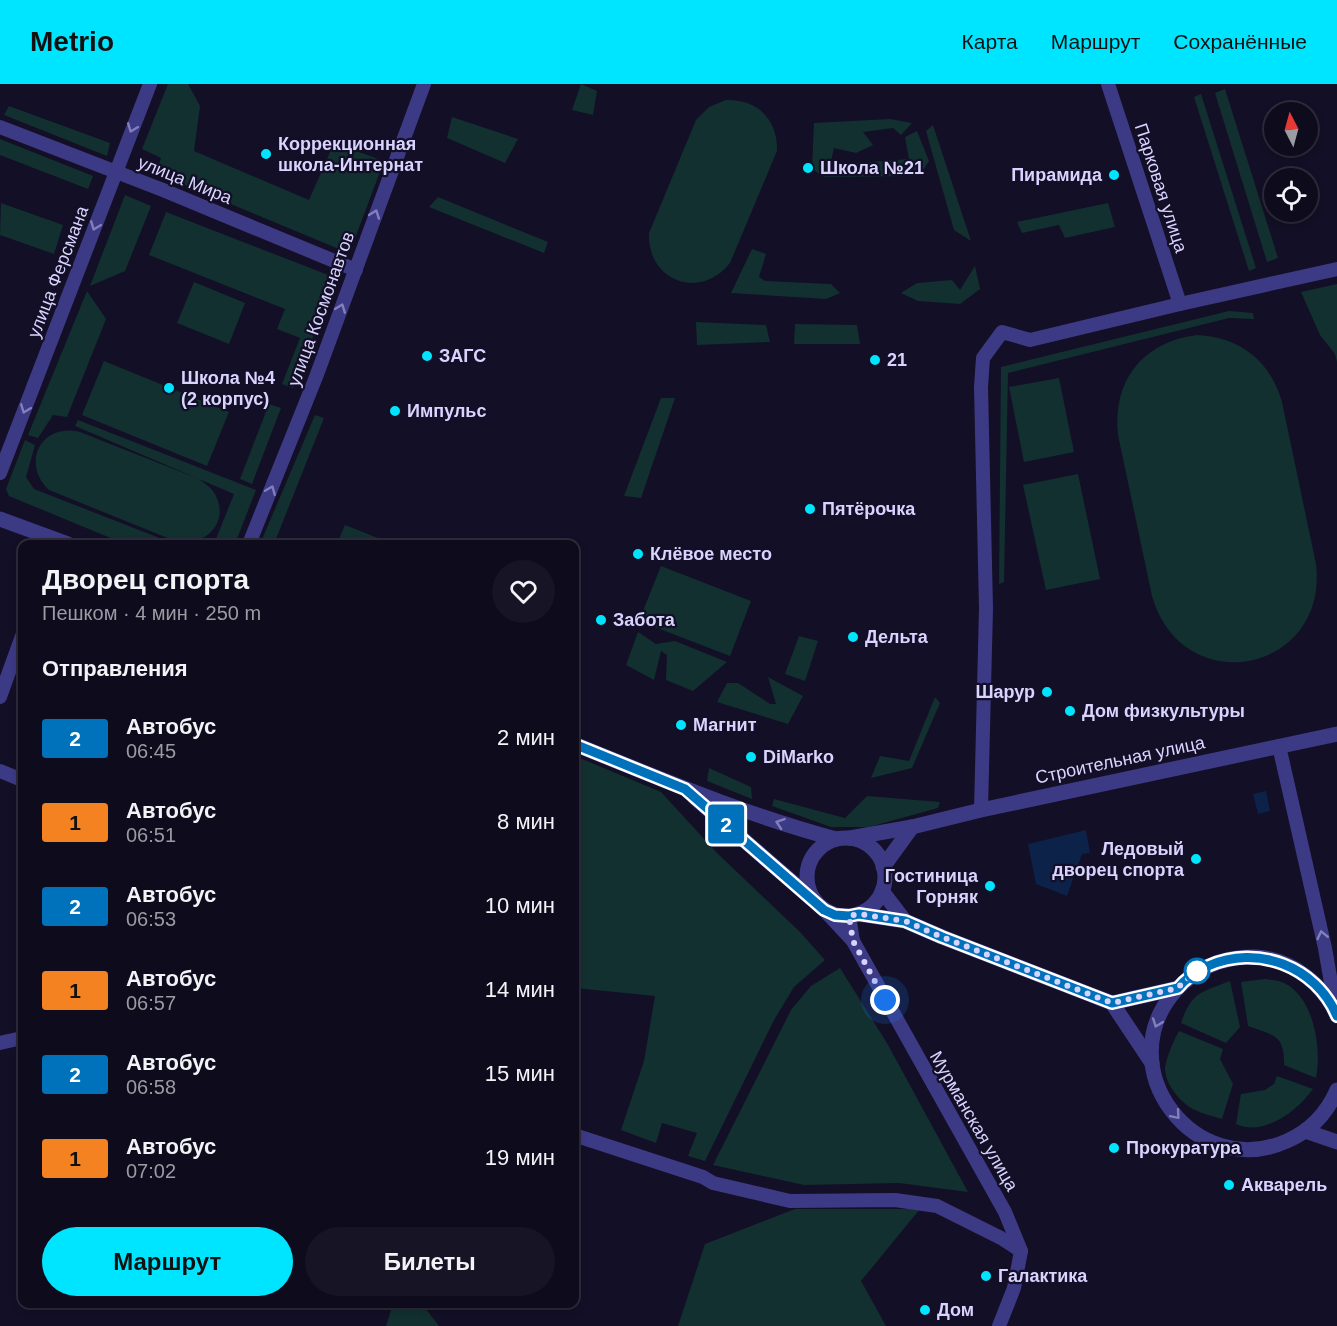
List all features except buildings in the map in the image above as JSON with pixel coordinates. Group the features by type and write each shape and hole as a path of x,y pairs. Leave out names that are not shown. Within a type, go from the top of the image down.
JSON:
{"street":[{"name":"улица Ферсмана","path":"0,473 150,84"},
{"name":"улица Космонавтов","path":"251,540 356,270 424,84"},
{"name":"Парковая улица","path":"1108,84 1180,304"},
{"name":"улица Мира","path":"0,127 356,270"},
{"path":"981,810 986,608 981,387 983,358 1002,332 1030,340 1337,269"},
{"path":"0,519 52,540"},
{"path":"0,697 18,647"},
{"name":"Строительная улица","path":"579,746 770,820 843,839 912,827 981,810 1337,734"},
{"path":"1279,746 1325,948 1337,1015"},
{"path":"0,771 18,778"},
{"name":"Строительная улица","path":"685,789 820,906"},
{"path":"883,867 912,827"},
{"path":"853,941 810,894 807,881 809,864 813,855 823,846 843,839 869,846 878,855 885,878 882,891 874,904 854,915"},
{"path":"882,891 905,921"},
{"path":"820,906 835,915 905,921 1112,1003 1178,988"},
{"path":"853,941 854,915"},
{"name":"Мурманская улица","path":"853,941 1005,1212 1021,1251"},
{"path":"1337,1015 1326,997 1305,975 1278,962 1258,957 1238,958 1218,962 1184,981 1165,1006 1156,1024 1152,1042 1152,1063 1160,1093 1170,1110 1192,1132 1209,1141 1238,1149 1268,1148 1305,1131 1320,1118 1337,1090"},
{"path":"1112,1003 1152,1063"},
{"path":"0,1042 18,1039"},
{"path":"1305,1131 1337,1142"},
{"path":"579,1136 703,1177 713,1183 790,1201 895,1200 937,1206 1021,1251 1014,1288 999,1326"}],"green space":[{"path":"168,84 188,84 200,106 194,151 309,200 334,143 384,161 354,241 346,252 156,173 161,158 142,149"},
{"path":"581,84 597,91 593,115 572,110"},
{"path":"1225,89 1264,213 1264,222 1267,222 1278,258 1267,262 1215,93"},
{"path":"1201,94 1256,268 1249,271 1194,97"},
{"path":"726,100 747,103 764,113 774,129 777,151 730,263 718,275 691,283 666,274 657,263 651,250 649,233 696,120 709,107"},
{"path":"9,106 110,143 107,156 4,115"},
{"path":"452,117 518,139 505,163 447,138"},
{"path":"890,119 912,123 901,135 893,128 863,132 873,145 856,153 834,148 830,165 909,159 905,137 917,131 929,161 919,176 824,177 812,169 814,123"},
{"path":"933,125 971,241 954,230 926,131"},
{"path":"0,139 93,176 88,189 0,155"},
{"path":"125,195 151,206 125,271 90,286"},
{"path":"438,197 548,242 544,253 429,207"},
{"path":"1,203 63,225 54,254 0,235"},
{"path":"1108,203 1115,227 1065,238 1059,225 1022,233 1017,222"},
{"path":"166,212 336,278 293,388 282,384 300,338 277,329 285,309 149,255"},
{"path":"752,249 766,254 759,277 765,281 831,284 840,293 826,299 731,293"},
{"path":"975,266 980,289 960,304 918,301 901,293 917,283 952,280 960,290"},
{"path":"194,282 245,303 229,344 177,323"},
{"path":"1337,284 1337,362 1335,354 1320,335 1301,292"},
{"path":"87,291 106,319 67,417 53,415 38,438 28,435"},
{"path":"1229,311 1253,313 1254,319 1229,318 1008,373 1004,582 999,584 1001,367"},
{"path":"696,322 766,325 770,342 697,345"},
{"path":"795,324 857,325 860,344 794,344"},
{"path":"1197,335 1226,340 1239,346 1261,363 1277,387 1316,564 1314,601 1300,630 1278,650 1250,661 1221,661 1192,651 1168,630 1152,596 1118,435 1117,415 1120,397 1135,367 1161,346"},
{"path":"104,361 229,412 207,466 82,415"},
{"path":"1059,378 1074,452 1024,462 1009,387"},
{"path":"661,398 675,398 641,498 624,496"},
{"path":"269,404 281,408 252,484 240,479"},
{"path":"315,415 324,418 276,540 262,540"},
{"path":"78,420 256,490 237,540 216,540 234,494 75,426"},
{"path":"80,432 199,479 215,494 219,505 217,524 212,531 197,540 173,540 49,490 40,479 36,468 39,447 55,433"},
{"path":"25,440 35,445 26,477 34,489 165,540 115,540 9,496 6,489"},
{"path":"1078,474 1100,579 1046,590 1023,485"},
{"path":"345,525 383,540 339,540"},
{"path":"661,566 751,601 730,656 639,621"},
{"path":"638,632 656,644 675,641 727,662 693,691 666,680 667,655 661,651 654,680 626,665"},
{"path":"799,636 818,641 805,681 785,674"},
{"path":"768,677 803,696 788,724 717,702 727,683 738,683 770,704 776,704"},
{"path":"935,697 940,703 912,768 871,778 880,756 909,761"},
{"path":"579,758 661,792 716,852 800,932 825,960 794,987 774,1020 705,1161 688,1156 697,1133 662,1123 656,1143 621,1130 644,1061 655,996 579,988"},
{"path":"709,768 751,787 752,799 707,781"},
{"path":"867,796 940,802 938,808 869,827 831,827 772,806 774,799 845,818"},
{"path":"840,968 887,1043 968,1192 899,1183 804,1185 713,1165 791,1010 811,986"},
{"path":"1265,979 1282,982 1294,990 1309,1012 1314,1025 1318,1053 1316,1078 1284,1065 1284,1055 1279,1041 1270,1034 1248,1026 1241,982"},
{"path":"1230,981 1240,1027 1226,1043 1181,1023 1189,1004 1199,994"},
{"path":"1179,1031 1223,1049 1220,1059 1233,1084 1222,1119 1190,1107 1180,1099 1168,1082 1165,1066"},
{"path":"1277,1076 1313,1089 1298,1106 1279,1120 1258,1127 1236,1124 1241,1094 1265,1090 1274,1084"},
{"path":"795,1209 920,1209 861,1281 886,1326 678,1326 705,1244"},
{"path":"392,1308 425,1308 439,1326 386,1326"}],"water":[{"path":"1266,791 1270,811 1258,814 1253,794"},
{"path":"1086,830 1090,853 1082,854 1067,896 1036,884 1028,844"}],"bus line":[{"name":"2","path":"579,746 685,789 824,910 835,915 859,914 905,921 1112,1003 1178,988 1200,970 1218,962 1258,957 1278,962 1305,975 1320,989 1337,1016"}],"place":[{"name":"Коррекционная школа-Интернат","path":"266,154"},
{"name":"Школа №21","path":"808,168"},
{"name":"Пирамида","path":"1114,175"},
{"name":"ЗАГС","path":"427,356"},
{"name":"21","path":"875,360"},
{"name":"Школа №4 (2 корпус)","path":"169,388"},
{"name":"Импульс","path":"395,411"},
{"name":"Пятёрочка","path":"810,509"},
{"name":"Клёвое место","path":"638,554"},
{"name":"Забота","path":"601,620"},
{"name":"Дельта","path":"853,637"},
{"name":"Шарур","path":"1047,692"},
{"name":"Дом физкультуры","path":"1070,711"},
{"name":"Магнит","path":"681,725"},
{"name":"DiMarko","path":"751,757"},
{"name":"Ледовый дворец спорта","path":"1196,859"},
{"name":"Гостиница Горняк","path":"990,886"},
{"name":"Прокуратура","path":"1114,1148"},
{"name":"Акварель","path":"1229,1185"},
{"name":"Галактика","path":"986,1276"},
{"name":"Дом","path":"925,1310"}],"route":[{"path":"885,1000 853,941 849,916 859,914 905,921 1112,1003 1178,988 1200,970 1197,971"}]}
